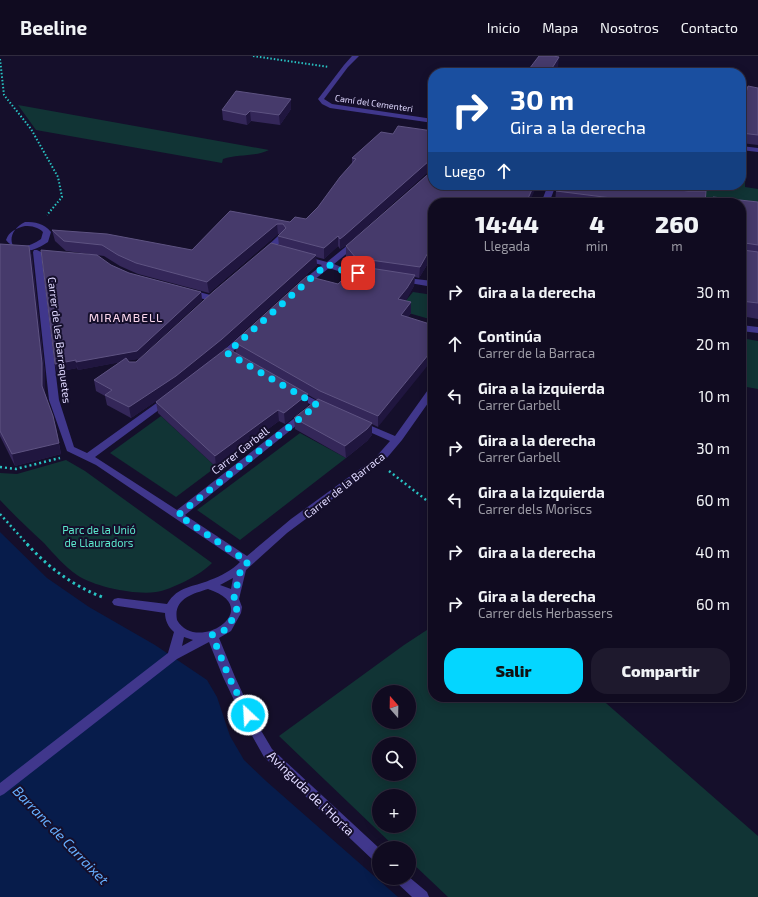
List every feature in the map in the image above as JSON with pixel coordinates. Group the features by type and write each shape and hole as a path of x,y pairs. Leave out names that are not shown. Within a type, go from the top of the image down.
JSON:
{"street":[{"name":"Camí del Cementeri","path":"356,56 343,69 321,98 324,103 330,106 428,120"},
{"path":"746,149 758,150"},
{"path":"37,225 43,218"},
{"path":"0,248 20,249 34,246 45,240 47,232 44,228 37,225 25,224 11,229 3,236 2,240 8,246 20,249"},
{"path":"295,291 327,264 349,249 364,235"},
{"path":"259,259 274,250 281,238"},
{"name":"Carrer de les Barraquetes","path":"20,249 40,252 54,400 67,443 73,452"},
{"path":"299,256 327,264 344,271 373,275"},
{"path":"395,278 428,283"},
{"path":"176,289 211,298"},
{"path":"746,329 758,330"},
{"path":"216,362 230,355 250,333"},
{"path":"290,389 317,405 331,411"},
{"path":"87,458 173,396"},
{"name":"Carrer de la Barraca","path":"211,586 244,565 261,549 386,453 428,396"},
{"name":"Carrer Garbell","path":"178,515 317,405"},
{"path":"353,421 396,440"},
{"path":"73,452 101,465 178,515 244,565 234,598"},
{"path":"0,790 173,656 212,635 225,630 236,614 237,606 234,598 224,589 211,586 190,588 178,597 170,609 171,620 180,632 190,636 200,637 212,635"},
{"path":"118,602 170,609"},
{"path":"173,656 180,632"},
{"name":"Avinguda de l'Horta","path":"212,635 229,677 252,725 268,753 372,850"},
{"path":"409,885 422,897"}],"path":[{"path":"253,56 343,69"},
{"path":"0,59 4,95 31,128 58,177 62,197 54,209 43,218"},
{"path":"0,467 16,469 59,458 73,452"},
{"path":"377,460 383,467 428,501"},
{"path":"0,514 22,540 58,575 74,586 92,594 118,602"}],"green space":[{"path":"18,105 269,150 258,154 235,156 223,159 222,163 36,130"},
{"path":"746,187 758,189 758,203 746,202 746,198 704,197 705,190 746,190"},
{"path":"413,292 428,294 428,319 398,310"},
{"path":"746,339 758,341 758,389 746,387"},
{"path":"161,416 216,467 176,497 110,453"},
{"path":"300,433 346,458 240,540 197,510"},
{"name":"Parc de la Unió de Llauradors","path":"66,460 85,471 212,563 186,581 162,591 147,593 115,589 94,583 77,575 63,564 0,500 0,473 17,474"},
{"path":"428,629 428,702 605,702 758,836 758,897 448,897 416,867 416,841 389,841 380,833 416,833 416,789 372,789 372,825 279,736"}],"water":[{"name":"Barranc de Carraixet","path":"0,532 47,578 89,607 155,645 207,680 217,697 230,736 244,760 372,874 372,885 384,885 398,897 0,897"}],"building":[{"path":"539,56 559,57 552,68 530,68"},
{"path":"748,86 758,88 758,135 746,134 746,93"},
{"path":"236,91 291,99 279,115 250,111 246,115 222,110"},
{"path":"398,126 428,130 428,162 340,239 338,236 324,248 278,236 286,228 283,224 277,224 207,282 136,263 118,255 102,245 64,241 52,230 107,234 192,250 230,211 290,222 295,217 306,219 318,207 340,177 356,159 352,158 381,132 393,134"},
{"path":"428,174 428,190 532,190 528,198 428,198 428,253 420,267 356,258 346,246"},
{"path":"556,191 706,191 705,198 611,198"},
{"path":"746,201 758,202 758,245 746,243"},
{"path":"271,243 316,255 222,339 176,376 129,407 105,395 112,390 94,380 126,358 129,362 136,362 214,291"},
{"path":"0,244 29,246 42,363 42,386 53,416 59,443 12,454 0,431"},
{"path":"41,250 97,255 111,265 129,273 201,292 137,351 76,362 76,360 55,364"},
{"path":"746,250 758,252 758,303 746,302"},
{"path":"357,266 415,275 398,299 411,302 401,315 428,323 428,355 378,416 320,391 234,342 307,276 338,284"},
{"path":"227,348 308,394 284,413 278,410 215,456 156,402"},
{"path":"318,399 372,423 367,429 345,446 294,418"}],"district":[{"name":"MIRAMBELL","path":"126,317"}],"route":[{"path":"248,715 229,677 212,635 225,630 236,614 237,606 234,598 241,568 248,562 178,515 317,405 227,353 327,264 344,271 358,273"}]}
